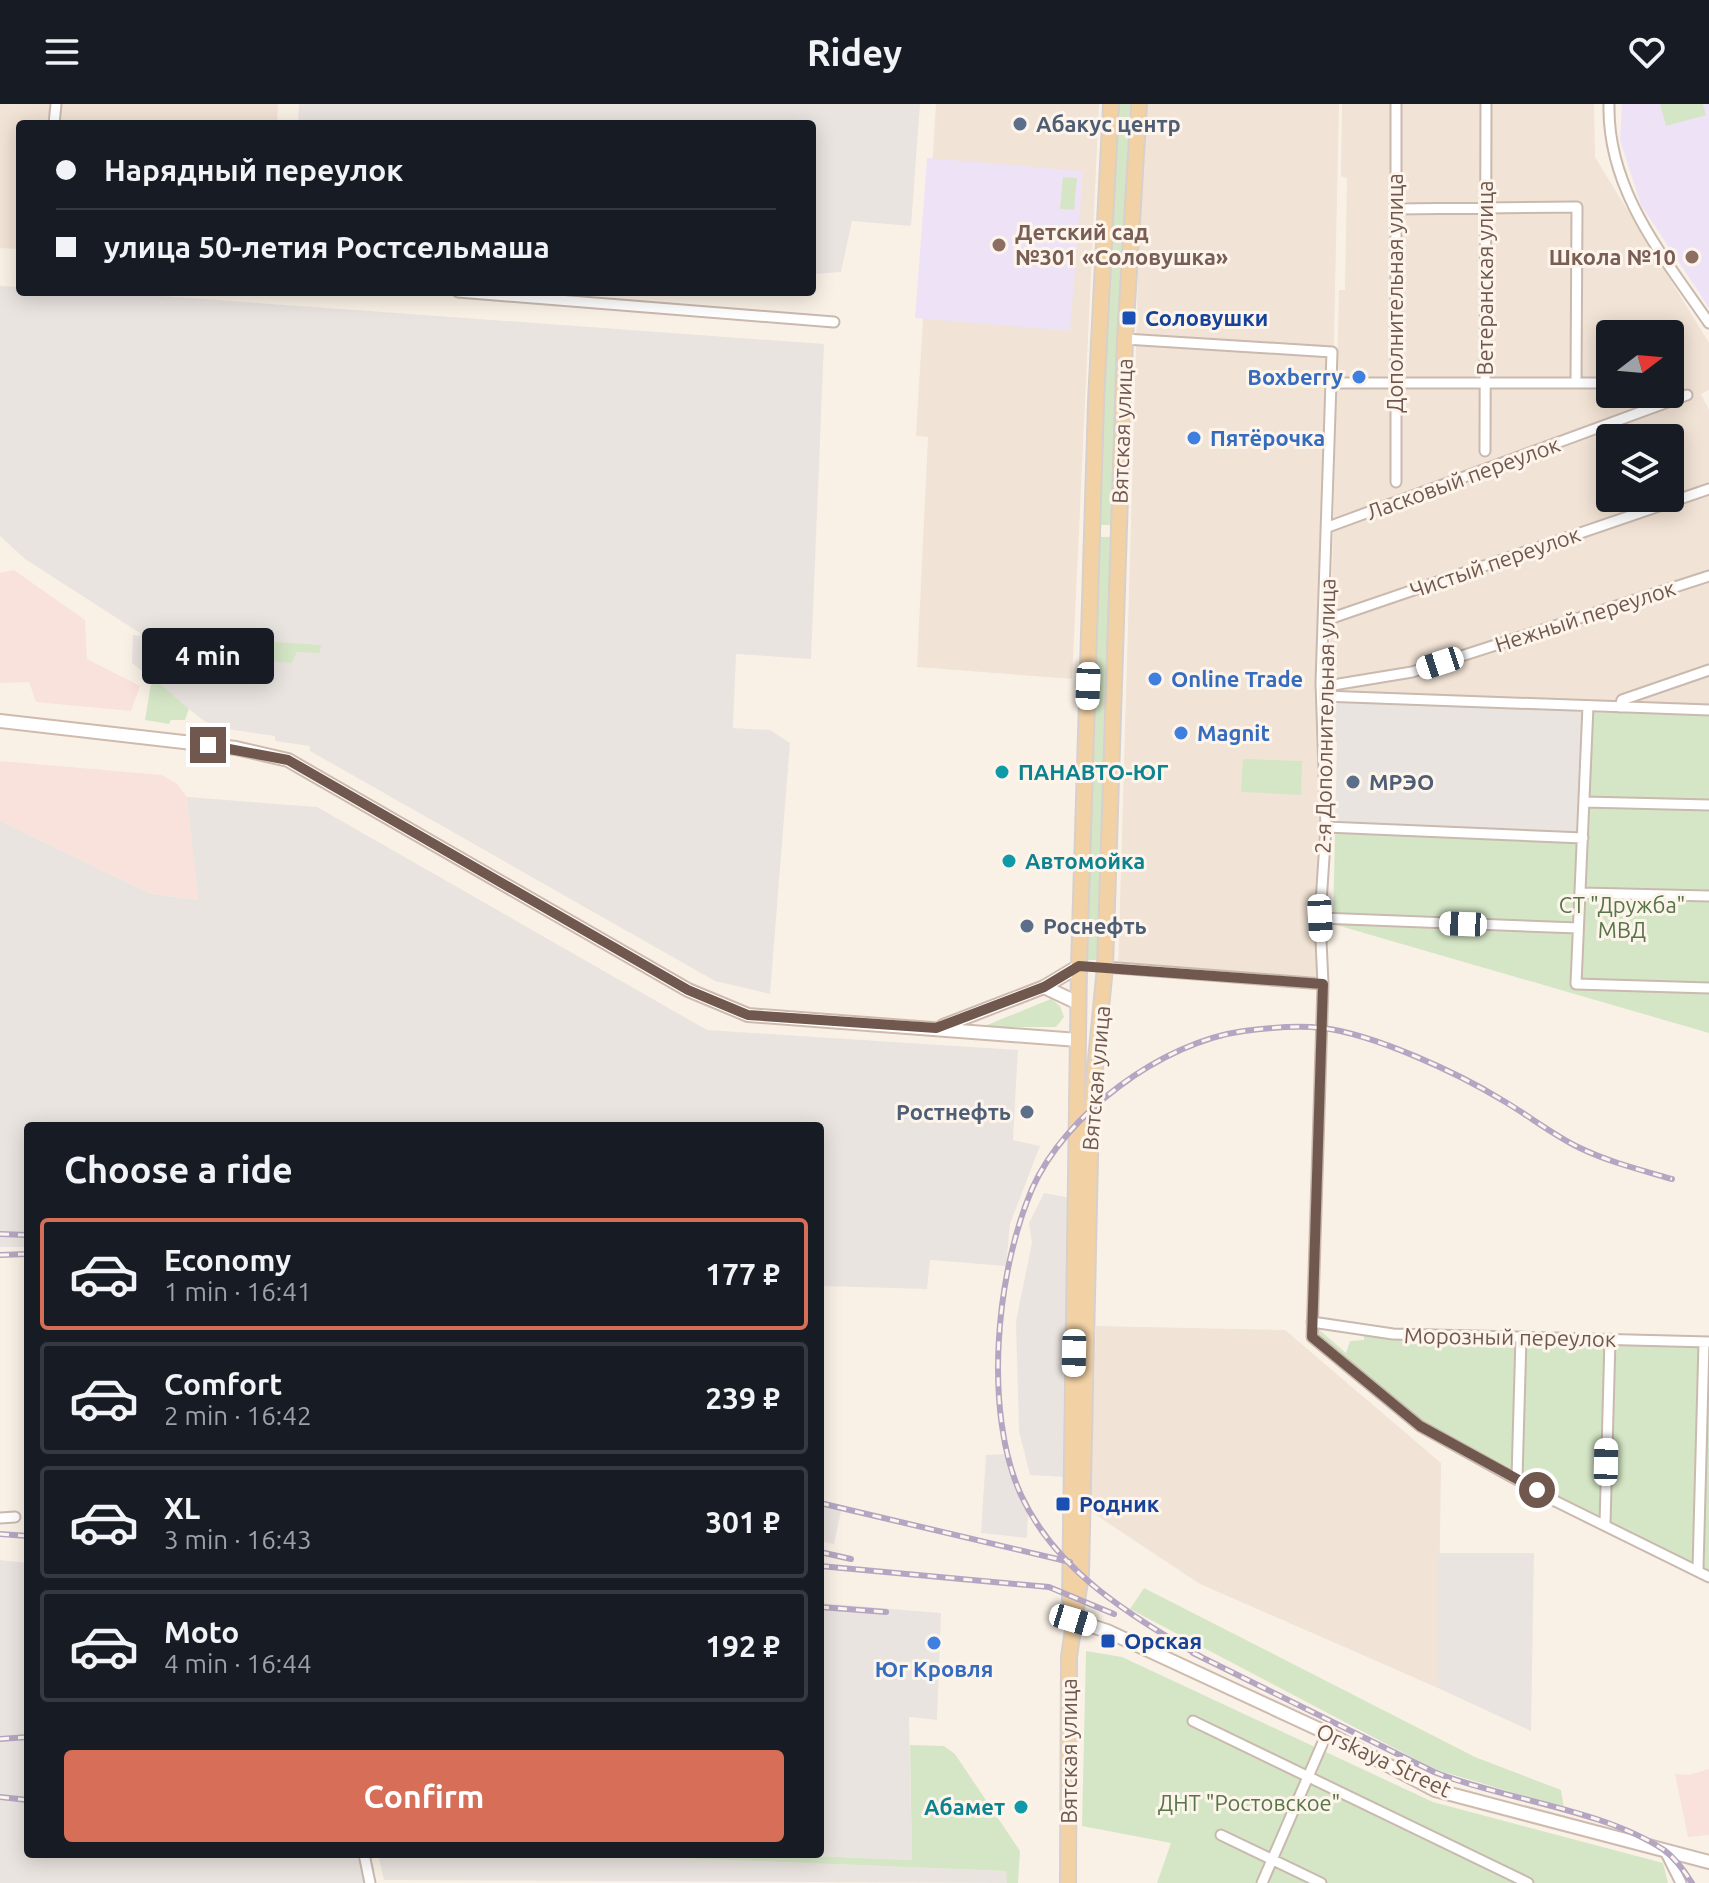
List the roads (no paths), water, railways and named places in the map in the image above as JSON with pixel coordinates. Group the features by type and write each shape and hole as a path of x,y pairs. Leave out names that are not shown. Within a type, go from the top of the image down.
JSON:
{"main road":[{"name":"Вятская улица","path":"1073,1620 1070,1583 1078,1003 1092,529 1111,104"},
{"name":"Вятская улица","path":"1068,1883 1069,1657 1081,1574 1091,1111 1105,967 1125,339 1139,104"},
{"path":"1092,529 1104,535 1118,529"},
{"path":"0,721 236,748 288,760 688,990 720,1004 763,1016 1099,1043"},
{"path":"936,1028 1044,987 1079,966 1105,967"},
{"path":"1044,987 1055,989 1101,1021"},
{"name":"Orskaya Street","path":"1073,1620 1107,1631 1327,1733 1435,1790 1709,1862"}],"street":[{"name":"Дополнительная улица","path":"1396,104 1396,482"},
{"name":"Ветеранская улица","path":"1485,451 1486,104"},
{"path":"1609,104 1612,146 1625,192 1637,217 1709,323"},
{"path":"1395,209 1577,207 1576,383"},
{"path":"508,296 834,322"},
{"name":"2-я Дополнительная улица","path":"1125,339 1332,352 1322,692 1326,827 1320,918 1323,984 1312,1337 1420,1426 1517,1478"},
{"path":"1331,383 1484,380 1596,383"},
{"name":"Ласковый переулок","path":"1328,527 1687,395"},
{"name":"Чистый переулок","path":"1326,620 1709,489"},
{"name":"Нежный переулок","path":"1322,692 1412,672 1709,576"},
{"path":"1620,707 1622,700 1709,670"},
{"path":"1322,692 1709,710"},
{"path":"1588,706 1576,984 1709,988"},
{"path":"1584,802 1709,805"},
{"path":"1326,827 1583,838"},
{"path":"1581,893 1709,896"},
{"path":"1320,918 1578,928"},
{"path":"1105,967 1323,984"},
{"name":"Морозный переулок","path":"1312,1322 1393,1334 1707,1342"},
{"path":"1521,1337 1517,1478 1557,1502 1709,1577"},
{"path":"1605,1524 1610,1339"},
{"path":"1698,1569 1707,1342"},
{"path":"0,1518 15,1517"},
{"path":"1193,1721 1528,1883"},
{"path":"1262,1883 1327,1733"},
{"path":"1221,1835 1321,1883"},
{"path":"1665,1851 1681,1883"},
{"path":"365,1858 370,1883"}],"railway":[{"path":"1203,1658 1124,1609 1076,1570 1036,1523 1021,1495 1009,1461 998,1383 999,1342 1010,1260 1032,1189 1047,1161 1092,1109 1150,1066 1213,1038 1272,1028 1322,1028 1366,1038 1415,1056 1484,1089 1580,1148 1614,1162 1672,1179"},
{"path":"0,1234 24,1235"},
{"path":"0,1255 24,1254"},
{"path":"824,1504 1070,1562"},
{"path":"0,1534 24,1536"},
{"path":"824,1553 851,1559"},
{"path":"824,1566 1049,1587 1114,1614"},
{"path":"824,1607 886,1612"},
{"path":"1193,1653 1434,1772 1612,1824 1639,1836 1668,1853 1692,1883"},
{"path":"0,1739 24,1737"},
{"path":"0,1797 24,1800"}],"place":[{"name":"Абакус центр","path":"1020,124"},
{"name":"Детский сад №301 «Соловушка»","path":"999,245"},
{"name":"Школа №10","path":"1692,257"},
{"name":"Соловушки","path":"1129,318"},
{"name":"Boxberry","path":"1359,377"},
{"name":"Пятёрочка","path":"1194,438"},
{"name":"Online Trade","path":"1155,679"},
{"name":"Magnit","path":"1181,733"},
{"name":"ПАНАВТО-ЮГ","path":"1002,772"},
{"name":"МРЭО","path":"1353,782"},
{"name":"Автомойка","path":"1009,861"},
{"name":"Роснефть","path":"1027,926"},
{"name":"Ростнефть","path":"1027,1112"},
{"name":"Родник","path":"1063,1504"},
{"name":"Орская","path":"1108,1641"},
{"name":"Юг Кровля","path":"934,1643"},
{"name":"Абамет","path":"1021,1807"}],"park label":[{"name":"СТ \"Дружба\" МВД","path":"1622,918"},
{"name":"ДНТ \"Ростовское\"","path":"1249,1803"}]}
